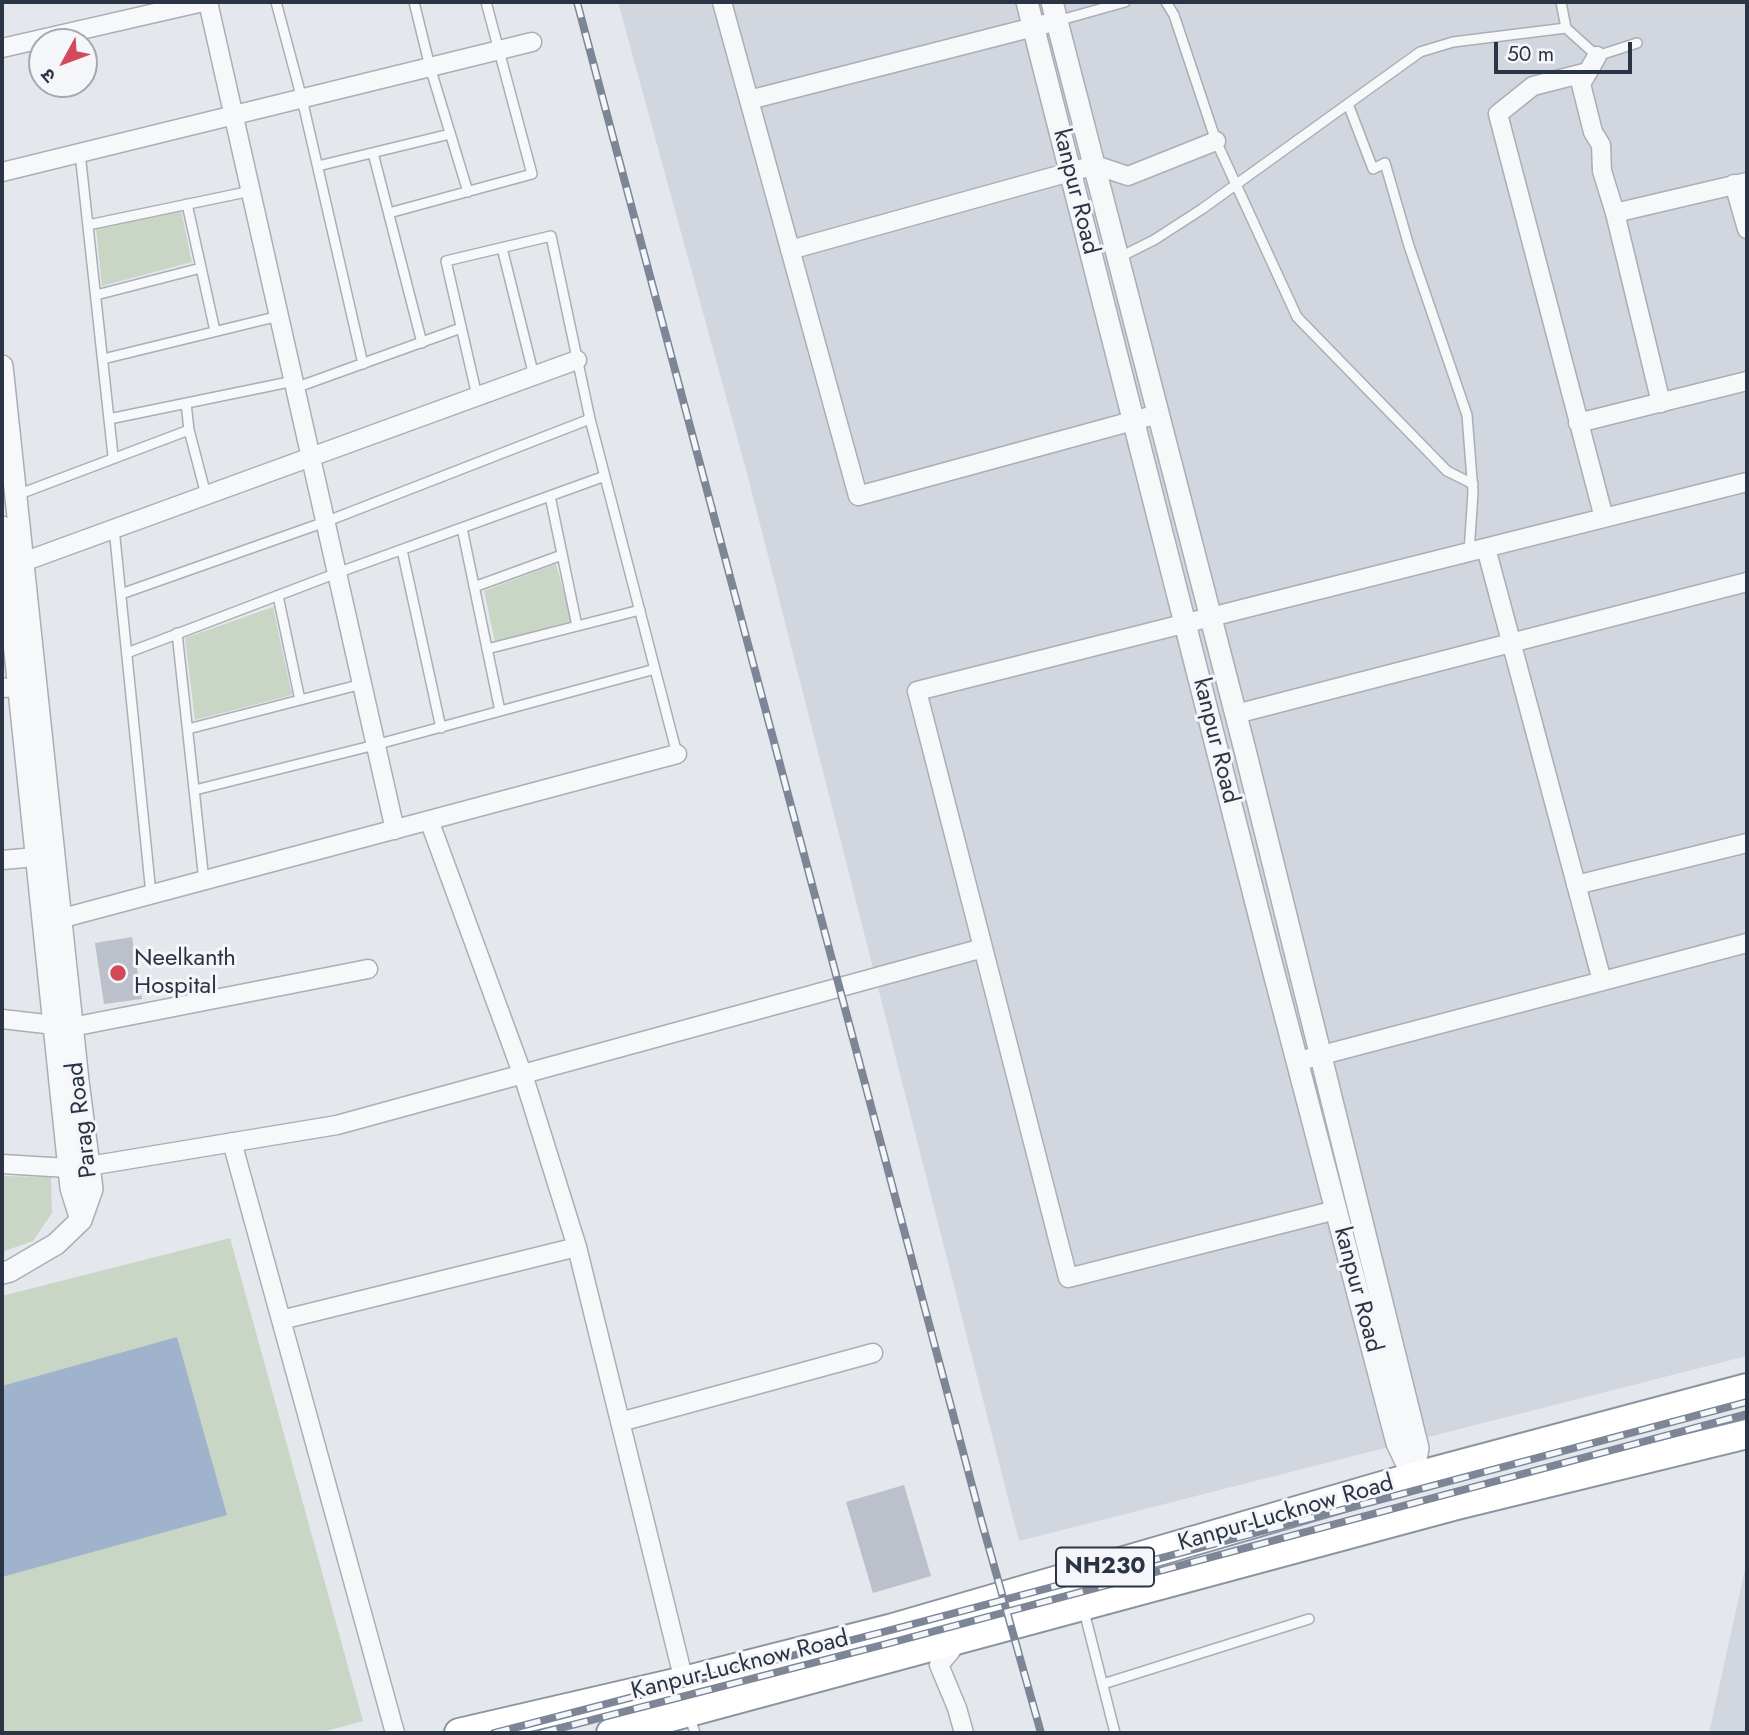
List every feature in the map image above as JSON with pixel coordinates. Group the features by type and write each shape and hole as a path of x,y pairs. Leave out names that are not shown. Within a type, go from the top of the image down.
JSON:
{"highway":[{"name":"Kanpur-Lucknow Road","path":"459,1733 684,1681 893,1628 1413,1477 1747,1388"},
{"name":"Kanpur-Lucknow Road","path":"611,1733 692,1723 758,1692 1453,1506 1747,1434"}],"street":[{"path":"2,48 203,2"},
{"path":"208,2 395,830"},
{"path":"722,2 858,496 1158,414"},
{"name":"kanpur Road","path":"1027,2 1297,1061 1397,1443 1413,1477"},
{"path":"749,100 1033,27 1055,11 1236,714 1418,1448 1413,1477"},
{"path":"2,172 532,42"},
{"path":"1597,56 1581,84 1594,132 1601,145 1602,171 1615,213 1661,403"},
{"path":"1588,72 1533,86 1498,114 1604,518"},
{"path":"790,250 1095,165 1128,176 1216,141"},
{"path":"1615,213 1741,183 1747,229"},
{"path":"14,565 577,360"},
{"name":"Parag Road","path":"2,366 15,495 10,688 36,857 52,921"},
{"path":"1578,424 1747,382"},
{"path":"1336,1210 1068,1278 918,691 1747,482"},
{"name":"Parag Road","path":"2,527 2,534 14,565 79,1167 92,1189 81,1220 56,1244 2,1273"},
{"path":"1478,550 1511,642 1602,981"},
{"path":"1236,714 1747,582"},
{"path":"52,921 677,754"},
{"path":"429,820 521,1074 577,1247 684,1681"},
{"path":"1576,885 1747,843"},
{"path":"2,860 36,857"},
{"path":"1297,1061 1747,943"},
{"path":"2,1164 79,1167 337,1125 983,948"},
{"path":"2,1019 63,1026 368,969"},
{"path":"232,1142 395,1733"},
{"path":"281,1320 577,1247"},
{"path":"620,1422 873,1353"},
{"path":"951,1641 951,1651 939,1665 964,1733"}],"lane":[{"path":"276,2 302,99 363,364"},
{"path":"414,2 430,68 468,191"},
{"path":"389,213 532,174 486,2"},
{"path":"1055,11 1125,2"},
{"path":"1166,2 1174,15 1234,186 1297,317 1447,471 1473,484"},
{"path":"1561,2 1566,28 1597,56 1637,43"},
{"path":"1118,257 1154,240 1234,186 1420,52 1453,42 1566,28"},
{"path":"1348,104 1373,169 1385,163 1409,246 1467,415 1478,550"},
{"path":"318,166 450,134"},
{"path":"80,153 113,456"},
{"path":"373,153 422,343"},
{"path":"88,225 251,191"},
{"path":"187,204 215,331"},
{"path":"477,396 446,261 551,236 590,419 677,754"},
{"path":"502,248 534,376"},
{"path":"96,295 201,268"},
{"path":"103,359 279,316"},
{"path":"109,419 295,385 363,364 461,328"},
{"path":"186,403 189,429 206,495"},
{"path":"121,594 325,522 590,419"},
{"path":"15,495 189,429"},
{"path":"127,653 605,476"},
{"path":"550,496 577,626"},
{"path":"114,528 151,894"},
{"path":"462,528 500,711"},
{"path":"402,550 441,728"},
{"path":"474,587 562,555"},
{"path":"278,596 300,700"},
{"path":"487,649 640,610"},
{"path":"177,633 204,881"},
{"path":"195,790 441,728 655,670"},
{"path":"188,729 362,684"},
{"path":"1082,1605 1115,1733"},
{"path":"1103,1684 1309,1619"}],"shaded area":[{"path":"618,2 1747,2 1747,1356 1019,1541 748,477"},
{"path":"1747,1560 1747,1733 1709,1733"}],"green space":[{"path":"181,210 192,262 102,286 96,228"},
{"path":"556,564 572,621 495,642 484,591"},
{"path":"273,607 292,695 195,720 185,638"},
{"path":"2,1176 51,1177 52,1213 33,1241 2,1252"},
{"path":"230,1238 363,1721 319,1733 2,1733 2,1296"}],"water":[{"path":"177,1337 227,1515 2,1577 2,1386"}],"building":[{"path":"132,937 142,999 104,1004 95,943"},
{"path":"904,1485 931,1576 873,1593 846,1502"}],"railway":[{"path":"577,2 982,1523 1041,1733"},
{"path":"494,1733 1747,1402"},
{"path":"541,1733 890,1643 1747,1414"}],"place":[{"name":"Neelkanth Hospital","path":"118,973"}]}
